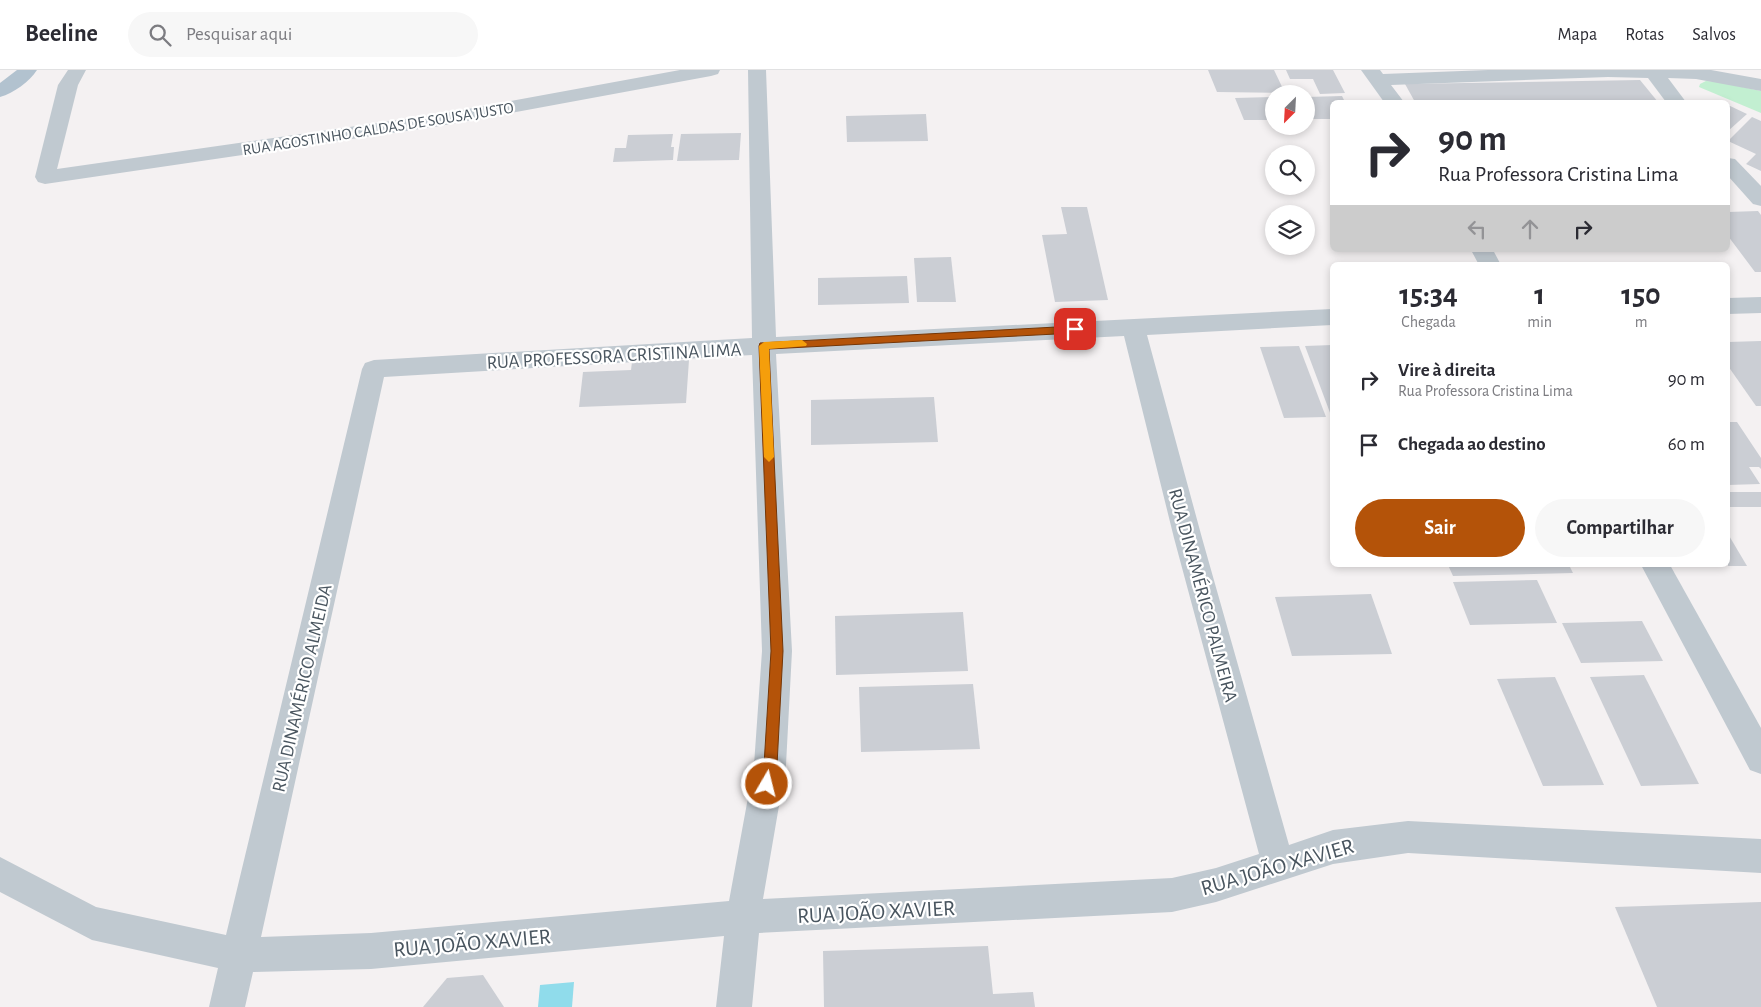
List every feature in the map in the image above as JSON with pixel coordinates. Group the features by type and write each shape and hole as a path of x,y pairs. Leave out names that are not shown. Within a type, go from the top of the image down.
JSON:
{"main road":[{"path":"0,91 28,70"}],"street":[{"name":"RUA AGOSTINHO CALDAS DE SOUSA JUSTO","path":"76,70 68,85 44,177 440,120 711,70"},
{"path":"734,1007 743,917 770,765 777,651 764,346 757,70"},
{"path":"1653,71 1675,100"},
{"path":"1375,75 1653,71 1696,73 1761,85"},
{"path":"1375,75 1393,100"},
{"path":"1730,166 1761,199"},
{"path":"1730,306 1761,305"},
{"name":"RUA PROFESSORA CRISTINA LIMA","path":"374,369 1133,326 1330,318"},
{"name":"RUA DINAMÉRICO PALMEIRA","path":"1133,326 1188,538 1278,864"},
{"name":"RUA DINAMÉRICO ALMEIDA","path":"227,1007 374,369"},
{"path":"1656,567 1761,759"},
{"name":"RUA JOÃO XAVIER","path":"0,874 92,922 239,955 371,952 743,917 1172,895 1216,885 1334,847 1367,841 1408,837 1761,856"}],"green space":[{"path":"1706,81 1761,91 1761,113 1699,87 1700,84"}],"water":[{"path":"574,982 572,1007 538,1007 540,985"}],"building":[{"path":"1208,70 1274,70 1281,85 1265,85 1265,93 1217,92"},
{"path":"1286,70 1333,70 1345,93 1320,94 1313,79 1290,79"},
{"path":"1640,80 1656,100 1414,100 1405,84"},
{"path":"1342,96 1344,100 1330,100 1330,119 1315,119 1315,97"},
{"path":"1265,97 1265,120 1244,120 1235,98"},
{"path":"1730,106 1747,114 1730,129"},
{"path":"926,114 928,141 847,142 846,116"},
{"path":"1752,117 1761,121 1761,171 1746,164 1756,154 1730,142 1730,139"},
{"path":"741,133 739,160 677,161 681,134"},
{"path":"673,134 671,147 674,147 673,160 613,162 615,148 626,148 628,135"},
{"path":"1061,207 1087,207 1108,300 1055,302 1042,235 1067,234"},
{"path":"1758,211 1761,215 1761,272 1755,272 1730,239 1730,212"},
{"path":"951,257 956,302 917,302 914,258"},
{"path":"907,276 909,303 818,305 818,278"},
{"path":"1761,341 1761,406 1756,406 1730,369 1730,342"},
{"path":"1330,345 1330,413 1305,346"},
{"path":"1299,346 1326,417 1284,418 1260,347"},
{"path":"689,360 686,403 579,407 583,372 631,370 632,362"},
{"path":"934,397 938,442 811,445 811,400"},
{"path":"1730,422 1737,422 1761,458 1761,469 1759,467 1749,467 1760,484 1730,485"},
{"path":"1730,492 1761,492 1761,507 1730,507"},
{"path":"1730,537 1747,566 1730,566"},
{"path":"1449,567 1570,567 1573,573 1453,576"},
{"path":"1537,580 1557,623 1470,625 1453,582"},
{"path":"1371,594 1392,654 1292,656 1275,597"},
{"path":"963,612 968,671 836,675 835,616"},
{"path":"1642,621 1663,661 1581,663 1562,623"},
{"path":"1644,675 1699,784 1641,786 1590,677"},
{"path":"1555,677 1604,785 1543,786 1497,679"},
{"path":"973,684 980,749 861,752 859,687"},
{"path":"1761,902 1761,1007 1657,1007 1615,907"},
{"path":"988,946 993,994 1033,992 1035,1007 824,1007 823,951"},
{"path":"483,975 504,1007 423,1007 447,978"}],"slow traffic":[{"path":"769,457 764,346 802,344"}],"route":[{"path":"767,784 770,765 777,651 764,346 1075,329"}]}
